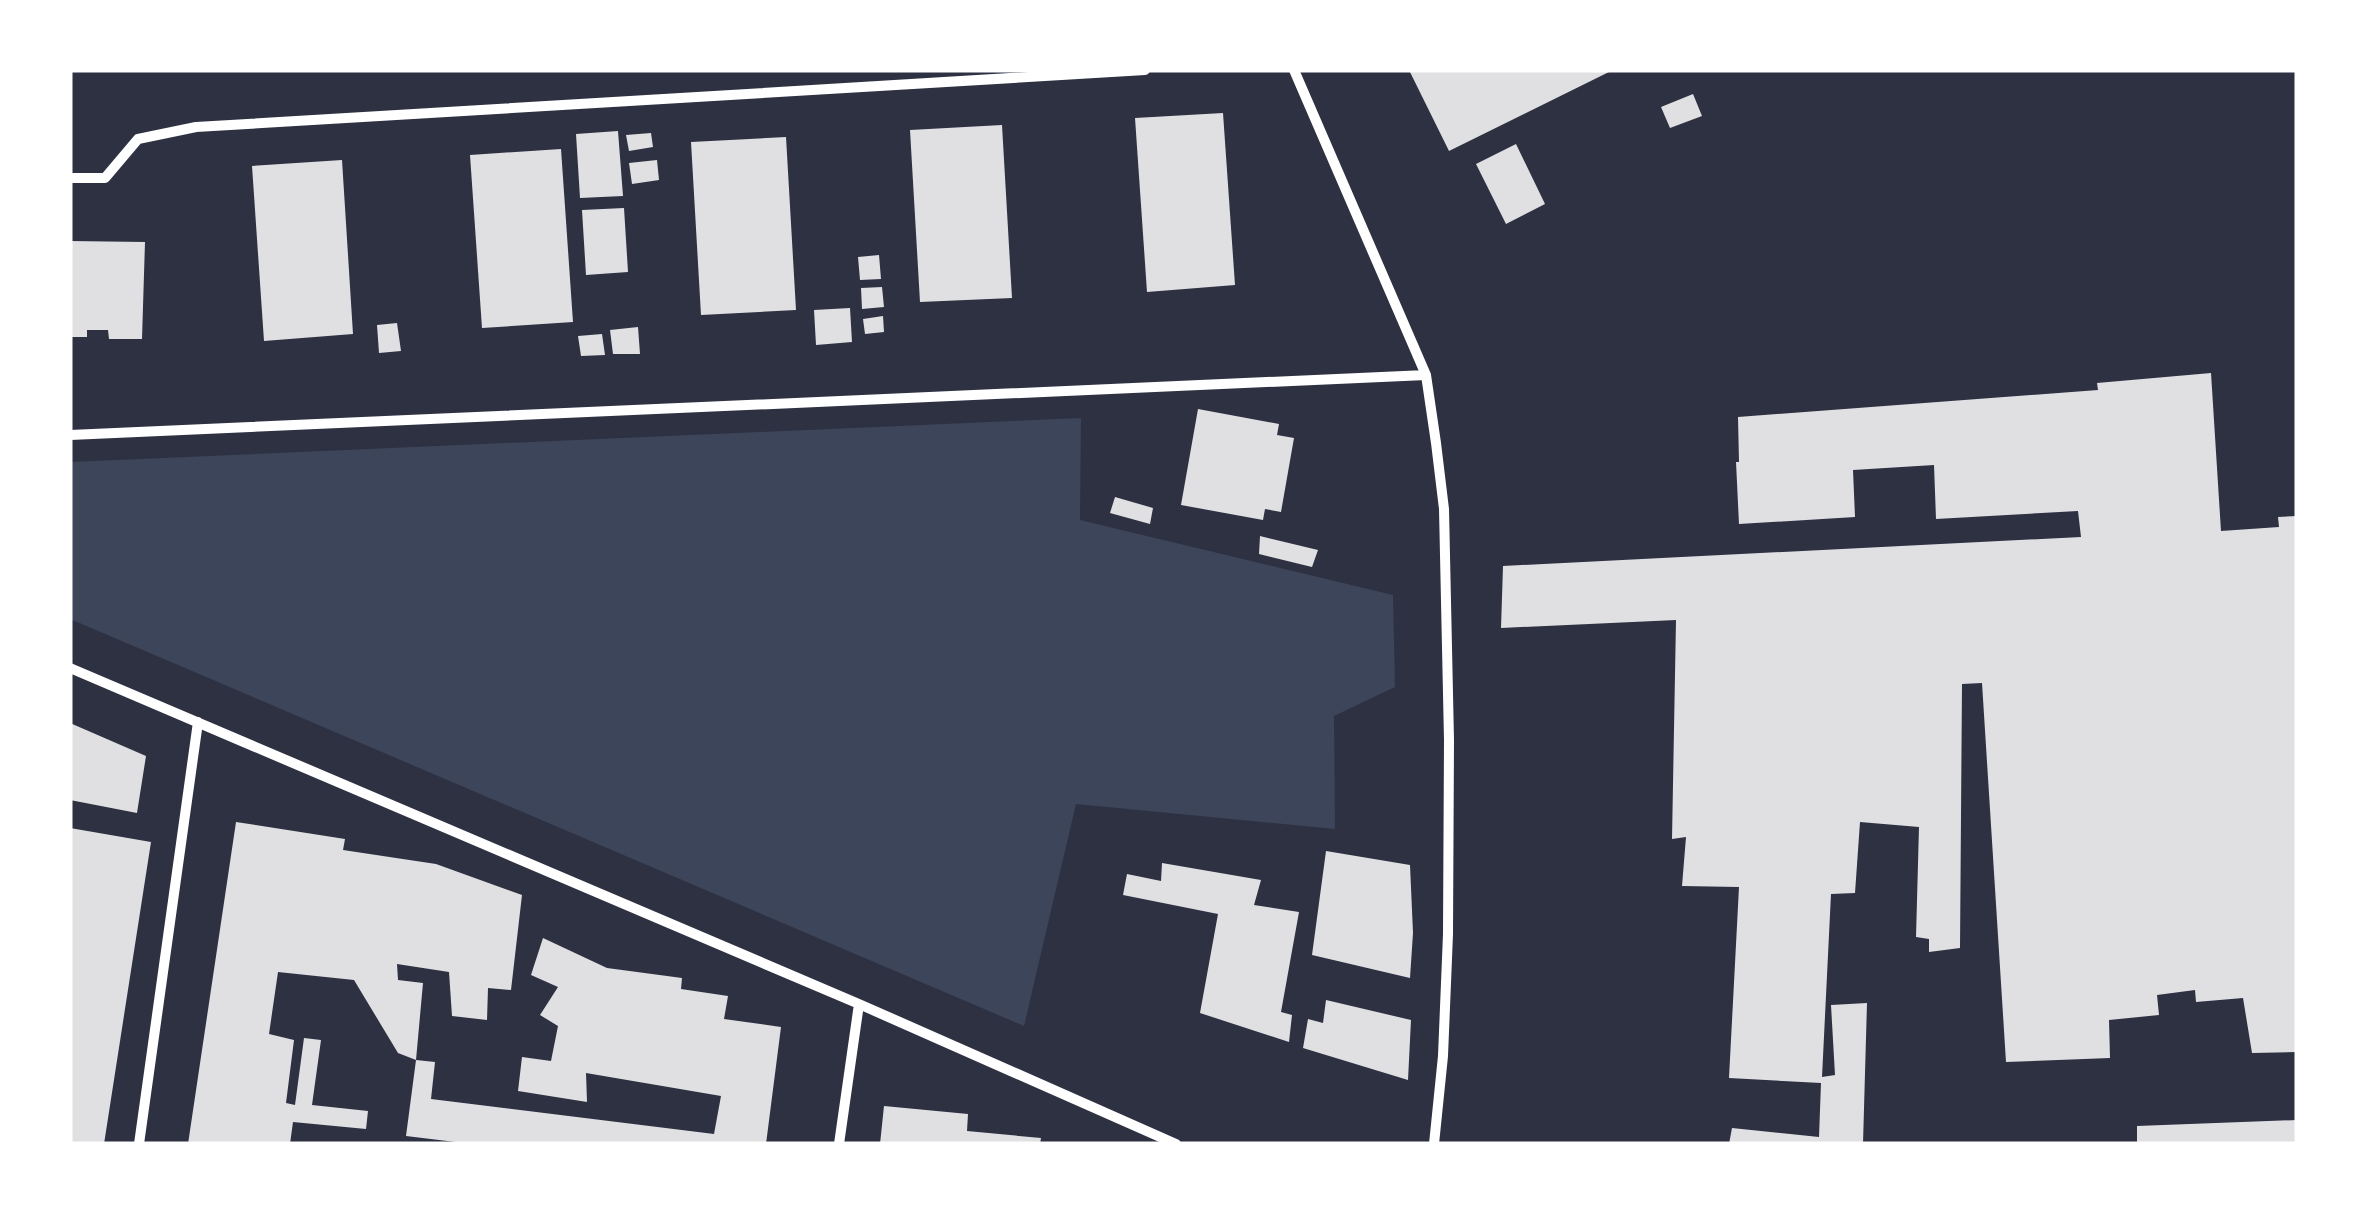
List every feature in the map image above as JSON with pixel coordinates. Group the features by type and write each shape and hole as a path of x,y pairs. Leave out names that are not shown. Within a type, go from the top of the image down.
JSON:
{"street":[{"path":"70,178 104,178 138,139 196,127 1145,70"},
{"path":"1294,70 1426,375 1444,509 1448,934 1434,1144"},
{"path":"70,436 1426,375"},
{"path":"70,668 859,1004 1176,1144"},
{"path":"139,1144 198,722"},
{"path":"839,1144 859,1004"}],"shaded area":[{"path":"1081,418 1080,520 1393,595 1395,687 1334,716 1335,829 1076,804 1024,1026 70,619 70,462"}],"building":[{"path":"1409,70 1613,70 1449,151"},
{"path":"1693,94 1702,116 1670,128 1661,107"},
{"path":"1223,113 1235,285 1147,292 1135,118"},
{"path":"1002,125 1012,298 920,302 910,130"},
{"path":"618,131 623,196 580,198 576,134"},
{"path":"651,133 653,147 629,151 626,135"},
{"path":"786,137 796,310 701,315 691,142"},
{"path":"1516,144 1545,204 1506,224 1476,164"},
{"path":"561,149 573,322 482,328 470,155"},
{"path":"342,160 353,334 264,341 252,166"},
{"path":"657,160 659,180 632,184 629,163"},
{"path":"624,208 628,272 586,275 582,210"},
{"path":"70,241 145,242 142,339 109,339 108,330 87,330 87,337 70,337"},
{"path":"879,255 881,279 860,280 858,257"},
{"path":"882,287 884,307 862,309 861,288"},
{"path":"850,308 852,342 816,345 814,310"},
{"path":"883,316 884,332 865,334 863,319"},
{"path":"397,323 401,351 379,353 377,325"},
{"path":"638,327 640,354 613,354 610,330"},
{"path":"602,334 605,355 581,356 578,336"},
{"path":"2211,373 2221,531 2279,527 2278,517 2297,516 2297,1052 2252,1053 2243,998 2196,1002 2195,990 2157,995 2159,1015 2109,1020 2110,1058 2006,1062 1982,683 1962,684 1960,948 1929,952 1929,939 1916,937 1919,827 1860,822 1855,893 1831,894 1822,1077 1835,1075 1831,1005 1867,1003 1863,1144 1729,1144 1732,1128 1819,1137 1821,1083 1729,1078 1739,887 1682,886 1686,837 1672,839 1676,620 1501,628 1503,566 2081,537 2078,511 1936,519 1934,465 1853,470 1855,517 1739,524 1738,417 2098,390 2097,383"},
{"path":"1198,409 1279,424 1277,435 1294,438 1281,512 1265,509 1263,520 1181,505"},
{"path":"1115,497 1153,508 1150,524 1110,513"},
{"path":"1260,536 1318,550 1312,567 1259,554"},
{"path":"70,723 146,756 137,813 70,800"},
{"path":"236,822 345,839 343,850 436,864 522,895 511,990 488,988 487,1020 452,1016 449,972 397,964 398,980 423,983 416,1060 398,1053 354,980 278,972 269,1034 294,1040 286,1103 295,1105 304,1038 321,1040 312,1105 368,1111 366,1129 293,1122 290,1144 188,1144"},
{"path":"70,828 151,842 104,1144 70,1144"},
{"path":"1326,851 1410,865 1410,978 1312,955"},
{"path":"1162,863 1261,880 1254,905 1299,912 1281,1012 1292,1015 1289,1042 1200,1013 1218,914 1123,895 1127,874 1161,881"},
{"path":"543,938 607,968 682,978 681,989 728,996 724,1019 781,1027 766,1144 472,1144 406,1136 416,1060 435,1062 431,1099 714,1134 721,1096 586,1073 587,1102 518,1091 522,1057 551,1061 558,1026 540,1015 558,987 531,975"},
{"path":"1326,1000 1411,1020 1408,1080 1303,1048 1308,1019 1323,1023"},
{"path":"884,1106 968,1114 967,1131 1041,1138 1040,1144 880,1144"},
{"path":"2297,1120 2297,1144 2137,1144 2137,1126"}]}
